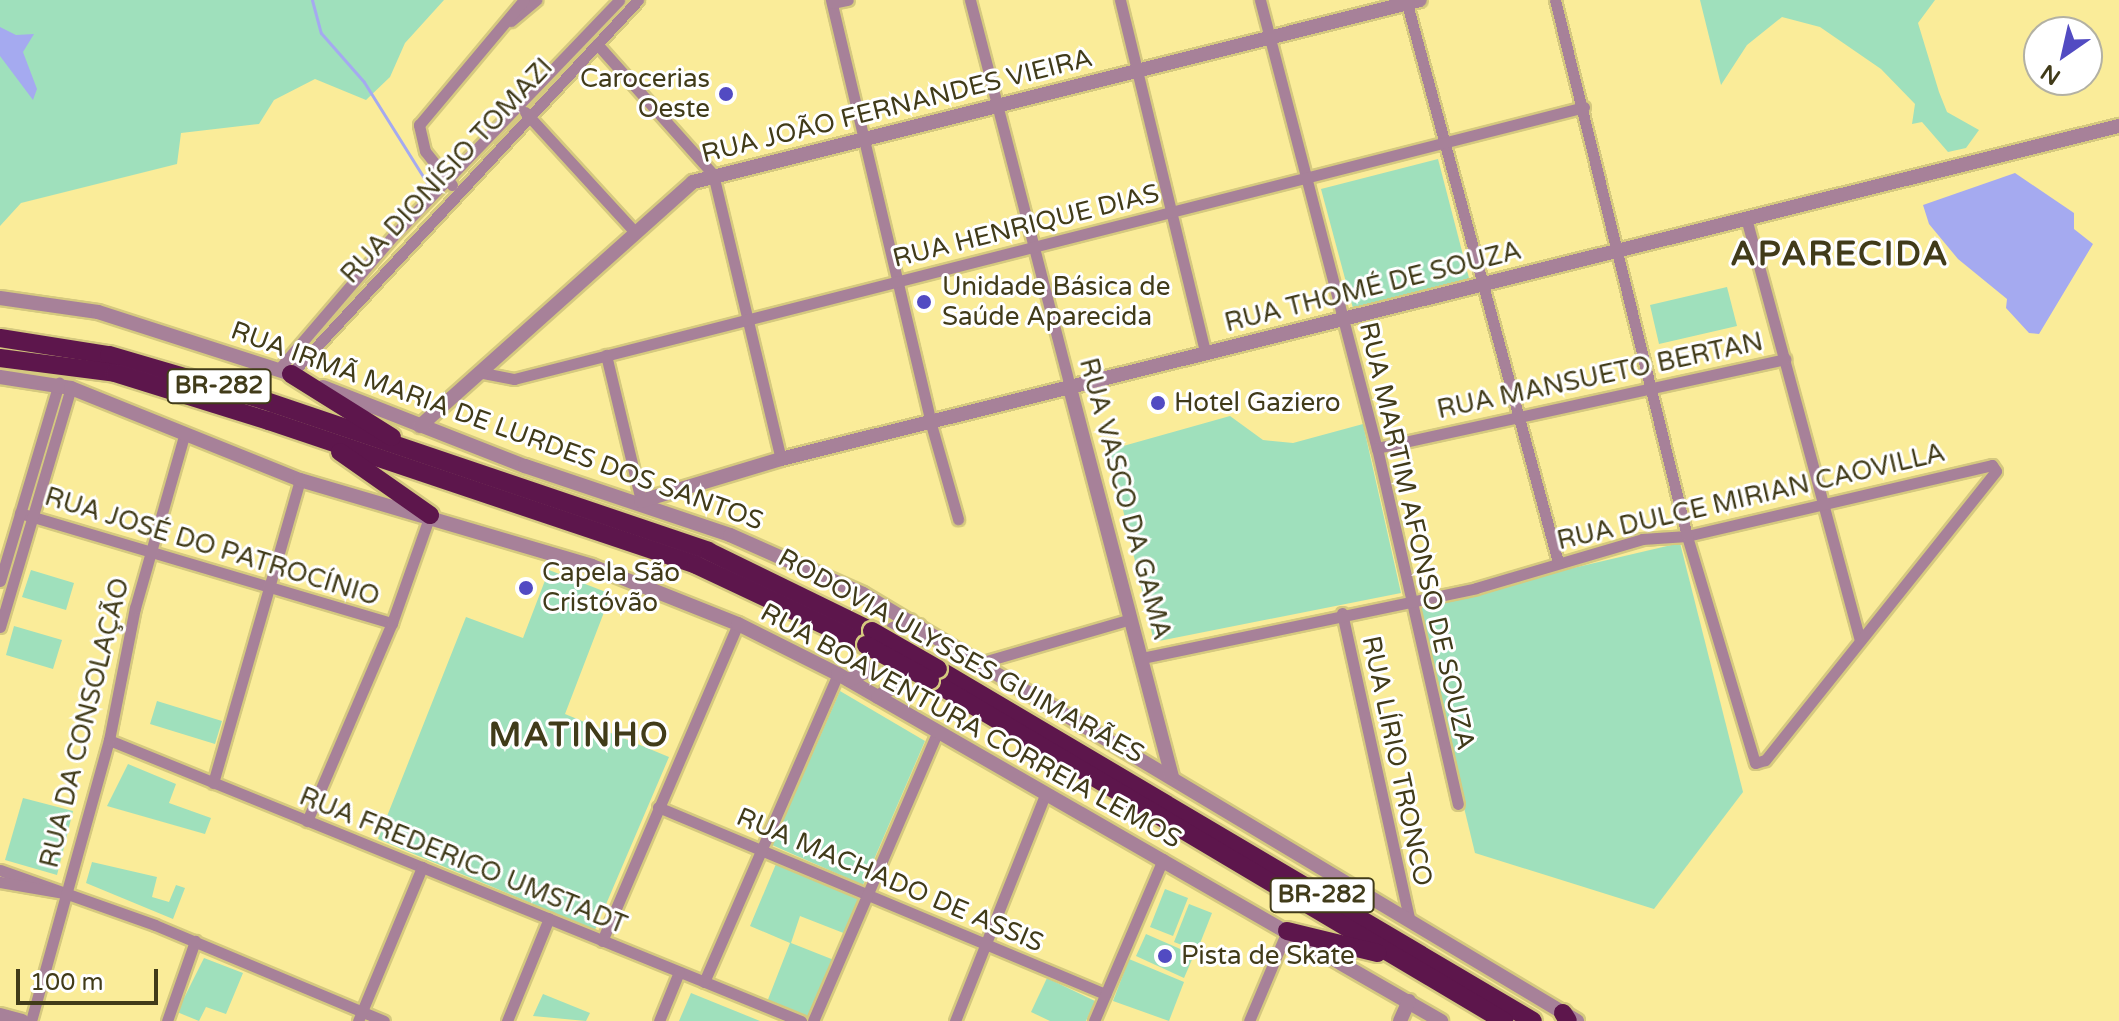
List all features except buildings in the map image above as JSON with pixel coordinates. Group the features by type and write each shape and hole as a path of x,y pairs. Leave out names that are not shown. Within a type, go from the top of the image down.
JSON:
{"highway":[{"name":"RODOVIA ULYSSES GUIMARÃES","path":"0,338 150,365 708,551 763,574 1533,1021"},
{"name":"RODOVIA ULYSSES GUIMARÃES","path":"0,358 73,365 150,381 696,565 869,638"},
{"path":"285,372 432,460"},
{"path":"324,441 430,515"},
{"name":"RODOVIA ULYSSES GUIMARÃES","path":"934,674 1504,1021"},
{"path":"1287,931 1399,959"}],"street":[{"path":"459,190 425,151 419,125 507,24 524,0"},
{"path":"507,24 536,0"},
{"name":"RUA DIONÍSIO TOMAZI","path":"285,372 321,317 394,235 619,0"},
{"name":"RUA DIONÍSIO TOMAZI","path":"285,372 373,283 638,0"},
{"path":"848,0 832,2 931,424 958,519"},
{"name":"RUA VASCO DA GAMA","path":"970,0 1172,778"},
{"path":"1120,0 1205,352"},
{"name":"RUA MARTIM AFONSO DE SOUZA","path":"1260,0 1377,448 1409,601 1458,804"},
{"path":"1555,0 1620,250 1649,389 1687,536 1732,698 1753,760 1759,764 1860,640 1827,502 1746,218"},
{"path":"1411,1 1442,139 1558,562"},
{"name":"RUA JOÃO FERNANDES VIEIRA","path":"420,426 693,182 713,174 864,141 1411,1"},
{"path":"597,44 713,174 781,459"},
{"path":"519,106 635,232"},
{"name":"RUA HENRIQUE DIAS","path":"478,372 514,379 749,321 896,280 1307,179 1442,139 1584,107"},
{"name":"RUA THOMÉ DE SOUZA","path":"641,501 781,459 2119,126"},
{"path":"476,152 486,163"},
{"path":"394,235 405,248"},
{"path":"362,271 373,283"},
{"name":"RUA IRMÃ MARIA DE LURDES DOS SANTOS","path":"0,298 98,312 170,334 285,372 525,466 641,501 730,535 889,609 943,639 1570,1018"},
{"path":"321,317 332,326"},
{"path":"606,355 641,501"},
{"name":"RUA MANSUETO BERTAN","path":"1377,448 1785,359"},
{"name":"RUA BOAVENTURA CORREIA LEMOS","path":"0,377 65,386 300,480 430,515 592,566 738,624 844,677 1441,1021"},
{"path":"14,579 1,578 26,514 65,386"},
{"name":"RUA DA CONSOLAÇÃO","path":"31,1021 109,740 152,551 184,436"},
{"name":"RUA DULCE MIRIAN CAOVILLA","path":"1142,658 1342,613 1514,579 1558,562 1642,539 1687,536 1827,502 1996,467 1860,640"},
{"path":"213,783 300,480"},
{"path":"0,627 14,579 26,514"},
{"name":"RUA JOSÉ DO PATROCÍNIO","path":"26,514 392,623"},
{"path":"307,821 392,623 430,515"},
{"path":"704,982 844,677 867,671 893,629 889,609"},
{"name":"RUA LÍRIO TRONCO","path":"1342,613 1409,918"},
{"path":"983,662 1131,619"},
{"path":"602,941 738,624"},
{"path":"893,629 915,624 918,651"},
{"path":"867,671 873,694 899,683 918,651 943,639"},
{"path":"899,683 903,712"},
{"path":"813,1021 937,733"},
{"name":"RUA FREDERICO UMSTADT","path":"109,740 801,1021"},
{"path":"955,1021 1045,795"},
{"name":"RUA MACHADO DE ASSIS","path":"658,807 1106,994"},
{"path":"1094,1021 1163,859"},
{"path":"360,1016 422,867"},
{"path":"0,870 195,941 360,1016 384,1021"},
{"path":"0,882 65,893"},
{"path":"507,1021 549,918"},
{"path":"1249,1021 1287,931"},
{"path":"167,1021 195,941"},
{"path":"659,1021 679,972"},
{"path":"1400,1021 1409,1001"},
{"path":"0,1015 22,1021"}],"green space":[{"path":"0,0 444,0 405,43 390,77 366,100 315,79 274,100 259,124 181,133 177,164 21,203 0,226"},
{"path":"1700,0 1935,0 1918,23 1939,92 1947,112 1979,130 1966,148 1948,152 1922,122 1912,124 1915,104 1881,69 1820,27 1782,17 1747,45 1721,85"},
{"path":"1438,159 1470,282 1354,312 1321,189"},
{"path":"1727,287 1737,326 1659,344 1650,305"},
{"path":"1230,416 1263,440 1293,443 1363,424 1401,593 1154,642 1109,450"},
{"path":"1680,543 1743,792 1654,909 1475,853 1415,605"},
{"path":"31,570 74,583 66,610 22,597"},
{"path":"549,570 611,594 565,714 669,757 595,930 378,839 466,617 523,638"},
{"path":"14,626 62,640 53,669 6,655"},
{"path":"840,691 925,741 863,885 772,845"},
{"path":"157,701 222,721 215,744 150,724"},
{"path":"128,764 176,784 169,803 211,818 205,834 107,806"},
{"path":"23,798 73,811 57,875 5,860"},
{"path":"92,862 157,877 152,897 169,902 176,885 185,888 173,919 86,883"},
{"path":"776,864 860,898 846,934 800,916 791,943 834,960 811,1020 767,1002 790,943 750,926"},
{"path":"1165,889 1188,898 1173,936 1150,927"},
{"path":"1189,904 1212,913 1197,951 1174,942"},
{"name":"Pista de Skate","path":"1146,934 1194,955 1184,978 1136,956"},
{"path":"204,958 243,973 226,1014 206,1007 199,1021 177,1012"},
{"path":"1129,959 1184,982 1169,1021 1113,1001"},
{"path":"1047,978 1095,1001 1086,1021 1050,1021 1031,1012"},
{"path":"691,993 760,1021 679,1021"},
{"path":"543,994 590,1013 586,1021 533,1016"}],"water":[{"path":"0,27 16,35 34,34 23,52 37,89 33,100 0,56"},
{"path":"2015,173 2074,213 2074,229 2093,244 2039,334 2029,333 2006,308 2007,299 1958,259 1929,224 1923,205"}],"waterway":[{"path":"312,0 321,33 364,82 429,186"}],"place":[{"name":"Carocerias Oeste","path":"726,94"},
{"name":"Unidade Básica de Saúde Aparecida","path":"924,302"},
{"name":"Hotel Gaziero","path":"1158,403"},
{"name":"Capela São Cristóvão","path":"526,588"},
{"name":"Pista de Skate","path":"1165,956"}],"district":[{"name":"APARECIDA","path":"1840,255"},
{"name":"MATINHO","path":"579,736"}]}
